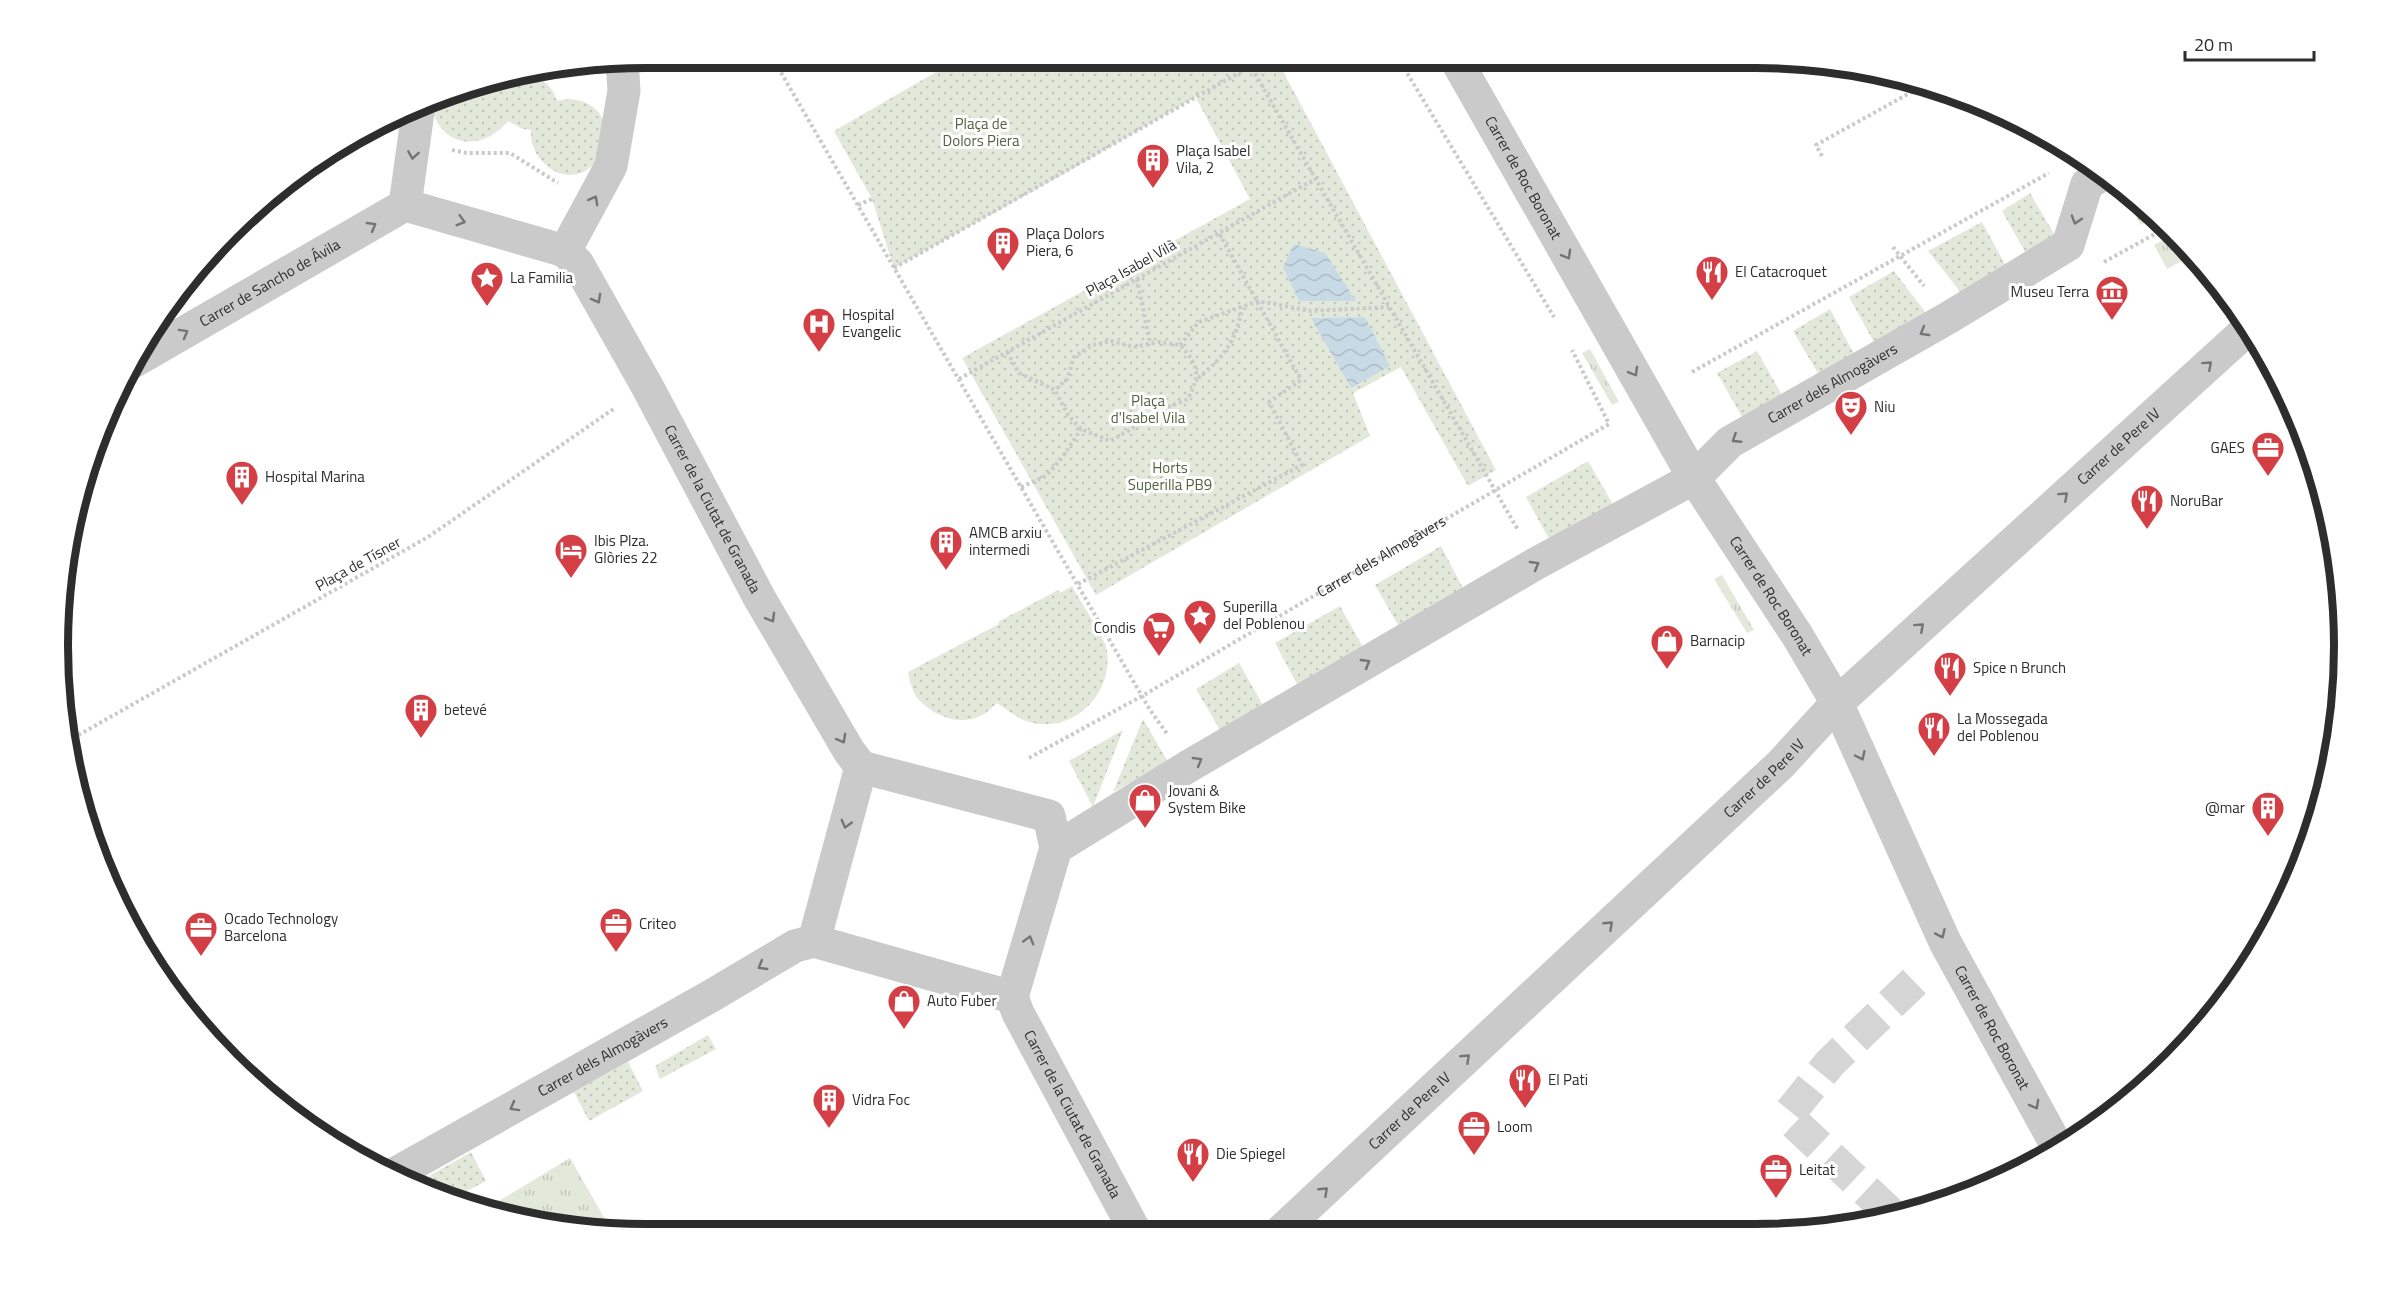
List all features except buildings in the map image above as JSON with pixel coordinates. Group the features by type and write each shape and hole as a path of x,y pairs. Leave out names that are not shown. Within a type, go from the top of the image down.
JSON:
{"street":[{"name":"Carrer de Roc Boronat","path":"1461,68 1694,478 1797,635 1837,703 1945,942 2054,1140"},
{"path":"419,113 405,205 565,251 611,166 624,91 623,69"},
{"name":"Carrer dels Almogàvers","path":"1537,563 1694,478 1731,442 1948,318 2068,245 2087,183 2095,178"},
{"name":"Carrer de Sancho de Ávila","path":"146,355 405,205"},
{"name":"Carrer de la Ciutat de Granada","path":"565,251 578,264 760,599 849,751 861,767"},
{"name":"Carrer de Pere IV","path":"1288,1224 1781,764 1837,703 2242,334"},
{"path":"1066,841 1049,816 861,767 814,941 1012,997 1066,841 1189,766 1537,563"},
{"name":"Carrer dels Almogàvers","path":"402,1170 711,996 795,946 814,941"},
{"name":"Carrer de la Ciutat de Granada","path":"1012,997 1070,1113 1131,1224"}],"path":[{"path":"778,68 1150,710"},
{"path":"894,268 1247,68"},
{"path":"1252,68 1537,563"},
{"path":"1404,68 1556,321"},
{"path":"1822,156 1816,145 1915,90"},
{"path":"419,113 422,131 444,148 467,153 510,153"},
{"path":"1692,372 2058,168"},
{"name":"Plaça Isabel Vilà","path":"959,380 1315,179"},
{"path":"858,205 872,199"},
{"path":"1078,584 1302,465 1269,402 1301,380 1219,233"},
{"path":"1893,247 1948,318"},
{"path":"1137,279 1149,344"},
{"path":"1180,345 1199,322 1258,301 1311,311 1389,307"},
{"path":"1007,352 1019,373 1055,390 1068,414 1081,429 1110,441 1149,419 1158,411 1188,399 1198,378 1223,356 1239,329 1242,307"},
{"path":"1055,390 1067,379 1074,357 1093,345 1112,341 1134,347 1158,342 1180,345 1193,360 1198,378"},
{"name":"Carrer dels Almogàvers","path":"1029,758 1142,696 1610,424 1568,341"},
{"name":"Plaça de Tísner","path":"75,737 428,537 646,386"},
{"path":"1021,487 1046,476 1062,458 1081,429"}],"green space":[{"name":"Plaça d'Isabel Vila","path":"943,68 1281,68 1496,470 1468,486 1401,367 1353,393 1370,436 1096,595 962,358 1250,199 1196,98 1206,91 1055,179 894,268 872,199 834,131"},
{"path":"538,78 550,87 557,101 577,100 595,109 603,120 606,145 593,165 583,172 572,175 561,174 542,162 532,141 531,130 523,129 508,121 497,132 485,139 461,140 450,136 434,116 432,108 496,87"},
{"path":"2030,193 2057,239 2027,255 2002,211"},
{"path":"2129,205 2148,221 2141,225"},
{"path":"1982,222 2007,268 1962,294 1928,251"},
{"path":"2166,239 2185,259 2167,269 2154,245"},
{"path":"1894,271 1926,313 1875,344 1849,297"},
{"path":"1830,309 1854,354 1819,375 1793,331"},
{"path":"1590,349 1619,402 1612,405 1582,353"},
{"path":"1757,351 1782,395 1743,419 1717,373"},
{"path":"1588,461 1614,506 1550,541 1526,497"},
{"path":"1441,546 1464,590 1399,627 1375,585"},
{"path":"1722,575 1754,630 1747,633 1714,579"},
{"path":"1072,586 1097,628 1107,651 1104,681 1088,706 1076,715 1048,724 1033,723 997,703 986,713 974,718 956,720 939,715 924,705 916,696 908,672 1058,590 1060,593"},
{"path":"1340,606 1365,651 1299,688 1275,643"},
{"path":"1239,663 1264,707 1220,730 1196,689"},
{"path":"1143,719 1168,762 1113,792"},
{"path":"1123,730 1093,807 1069,761"},
{"path":"708,1035 716,1049 660,1079 655,1066"},
{"path":"628,1062 643,1091 589,1121 574,1092"},
{"path":"471,1152 486,1181 462,1194 424,1179"},
{"path":"570,1158 607,1222 570,1219 495,1204"}],"water":[{"path":"1294,244 1325,253 1356,301 1299,301 1283,267"},
{"path":"1365,317 1390,366 1351,388 1311,318"}],"tunnel":[{"path":"1885,1208 1787,1116 1830,1063 1918,978"}],"place":[{"name":"Plaça Isabel Vila, 2","path":"1153,189"},
{"name":"Plaça Dolors Piera, 6","path":"1003,272"},
{"name":"El Catacroquet","path":"1712,301"},
{"name":"La Familia","path":"487,307"},
{"name":"Museu Terra","path":"2112,321"},
{"name":"Hospital Evangelic","path":"819,353"},
{"name":"Niu","path":"1851,436"},
{"name":"GAES","path":"2268,477"},
{"name":"Hospital Marina","path":"242,506"},
{"name":"NoruBar","path":"2147,530"},
{"name":"AMCB arxiu intermedi","path":"946,571"},
{"name":"Ibis Plza. Glòries 22","path":"571,579"},
{"name":"Superilla del Poblenou","path":"1200,645"},
{"name":"Condis","path":"1159,657"},
{"name":"Barnacip","path":"1667,670"},
{"name":"Spice n Brunch","path":"1950,697"},
{"name":"betevé","path":"421,739"},
{"name":"La Mossegada del Poblenou","path":"1934,757"},
{"name":"Jovani & System Bike","path":"1145,829"},
{"name":"@mar","path":"2268,837"},
{"name":"Criteo","path":"616,953"},
{"name":"Ocado Technology Barcelona","path":"201,957"},
{"name":"Auto Fuber","path":"904,1030"},
{"name":"El Pati","path":"1525,1109"},
{"name":"Vidra Foc","path":"829,1129"},
{"name":"Loom","path":"1474,1156"},
{"name":"Die Spiegel","path":"1193,1183"},
{"name":"Leitat","path":"1776,1199"}],"park label":[{"name":"Plaça de Dolors Piera","path":"981,132"},
{"name":"Horts Superilla PB9","path":"1170,476"}]}
